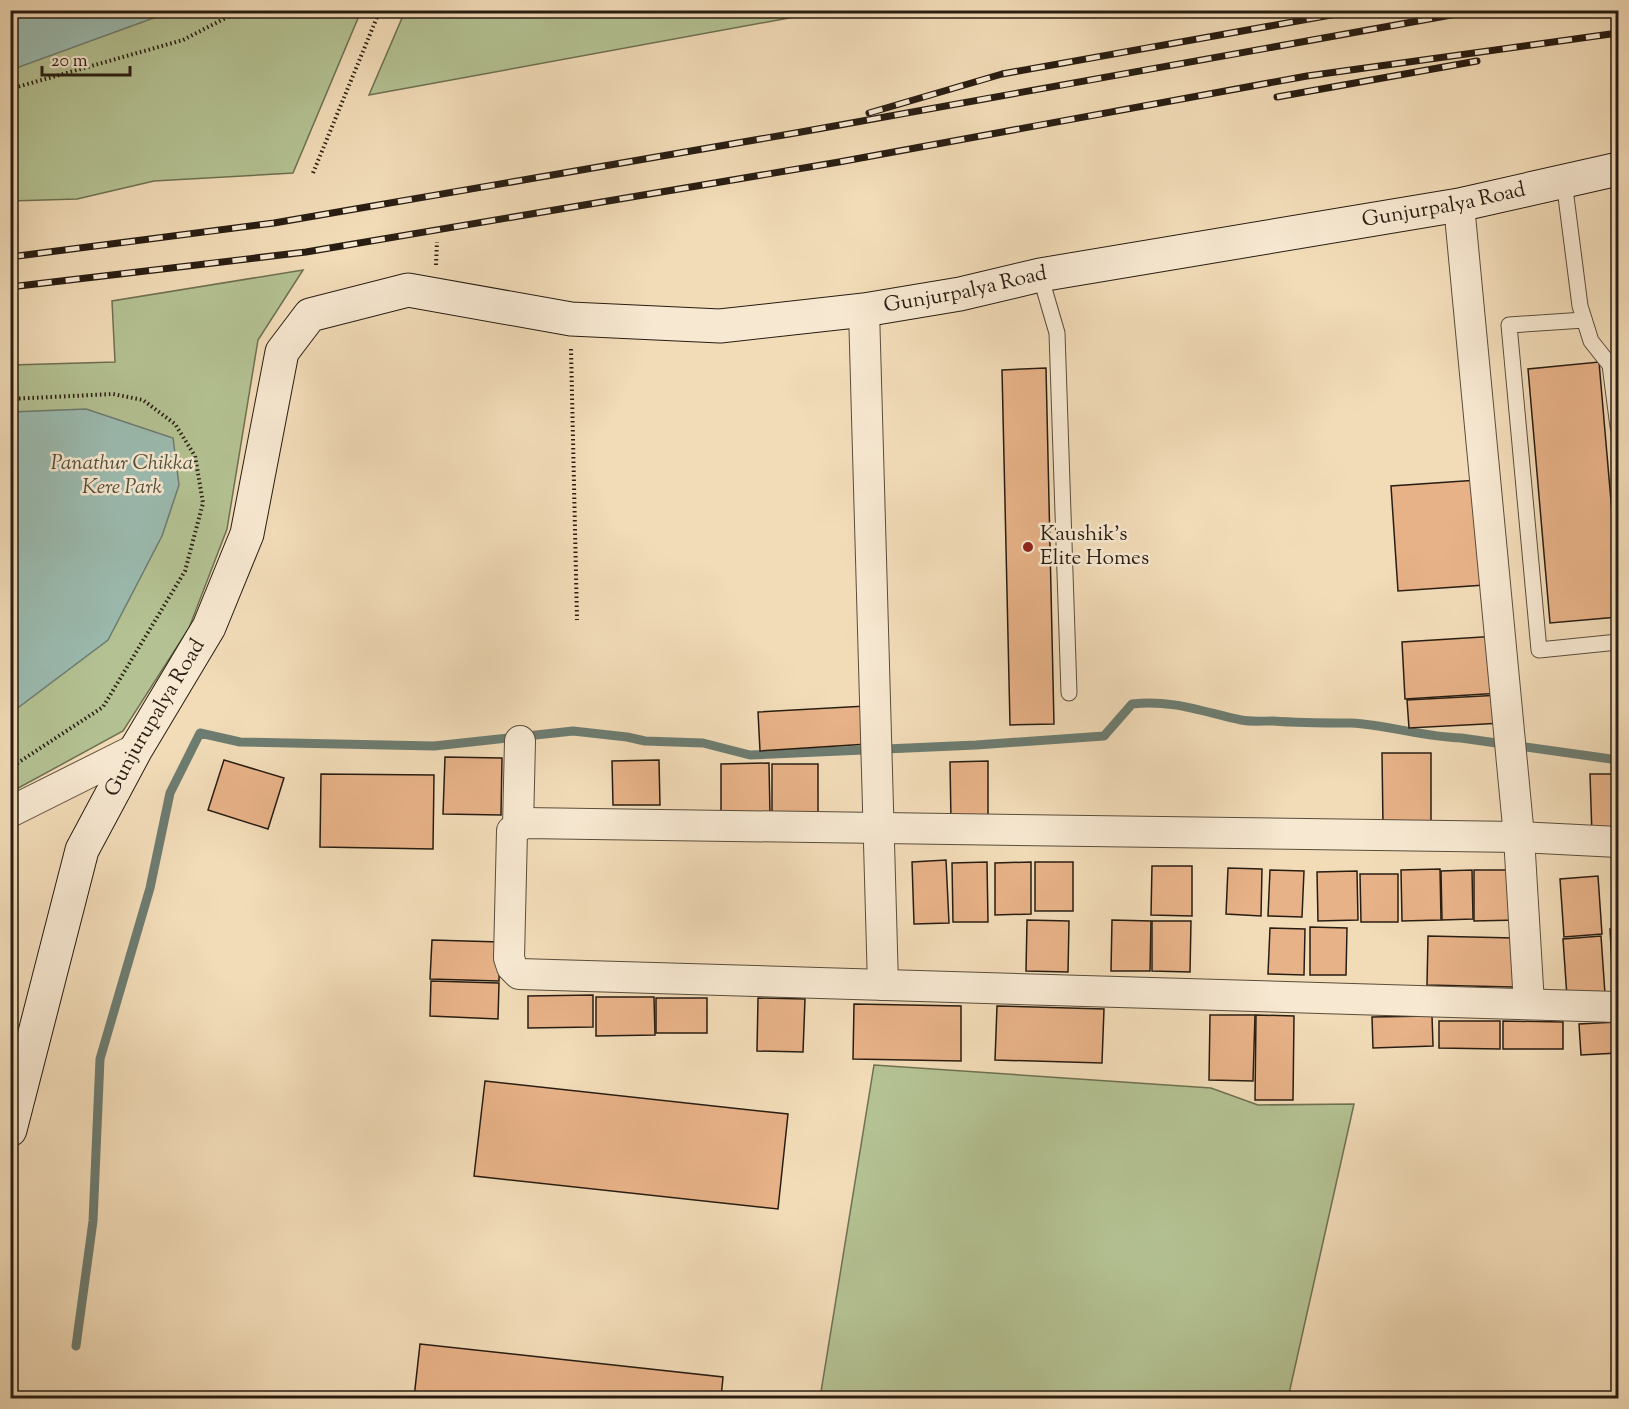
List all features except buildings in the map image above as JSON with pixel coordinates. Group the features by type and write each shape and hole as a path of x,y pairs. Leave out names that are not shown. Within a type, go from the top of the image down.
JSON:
{"street":[{"name":"Gunjurpalya Road","path":"310,315 408,290 571,319 720,326 864,310 960,294 1040,275 1459,205 1618,169"},
{"path":"1459,205 1519,837 1529,1005"},
{"path":"864,310 883,985"},
{"name":"Gunjurupalya Road","path":"10,1130 82,850 136,749 209,627 248,534 282,352 310,315"},
{"path":"518,826 520,741"},
{"path":"10,812 136,749"},
{"path":"1618,842 1519,837 524,823 512,831 509,958 512,968 519,974 1618,1007"}],"lane":[{"path":"1564,181 1580,306 1591,341 1610,365 1618,427"},
{"path":"1040,275 1057,333 1069,693"},
{"path":"1584,320 1509,325 1539,650 1618,642"}],"path":[{"path":"10,89 183,39 241,10"},
{"path":"313,173 380,10"},
{"path":"435,273 437,242"},
{"path":"571,319 577,620"},
{"path":"10,399 114,394 142,400 175,424 195,456 203,503 185,571 103,707 10,768"}],"green space":[{"path":"405,10 827,11 369,95"},
{"path":"10,11 361,11 293,173 154,181 77,199 11,201"},
{"name":"Panathur Chikka Kere Park","path":"303,270 258,340 227,529 189,628 123,731 11,792 11,365 115,362 112,301"},
{"path":"874,1065 1211,1088 1258,1105 1354,1104 1288,1398 820,1398"}],"water":[{"path":"11,10 173,10 173,11 11,70"},
{"path":"86,409 173,438 179,485 162,536 108,640 11,713 11,412"}],"waterway":[{"path":"76,1346 93,1221 100,1059 150,888 170,793 200,733 240,742 434,746 573,731 645,741 703,743 750,755 976,745 1104,736 1132,704 1160,703 1245,721 1365,724 1433,736 1618,760"}],"railway":[{"path":"869,113 1002,74 1359,10"},
{"path":"10,257 274,223 801,132 1479,10"},
{"path":"10,287 306,252 839,162 1307,76 1618,33"},
{"path":"1277,97 1477,61"}],"place":[{"name":"Kaushik's Elite Homes","path":"1028,547"}]}
